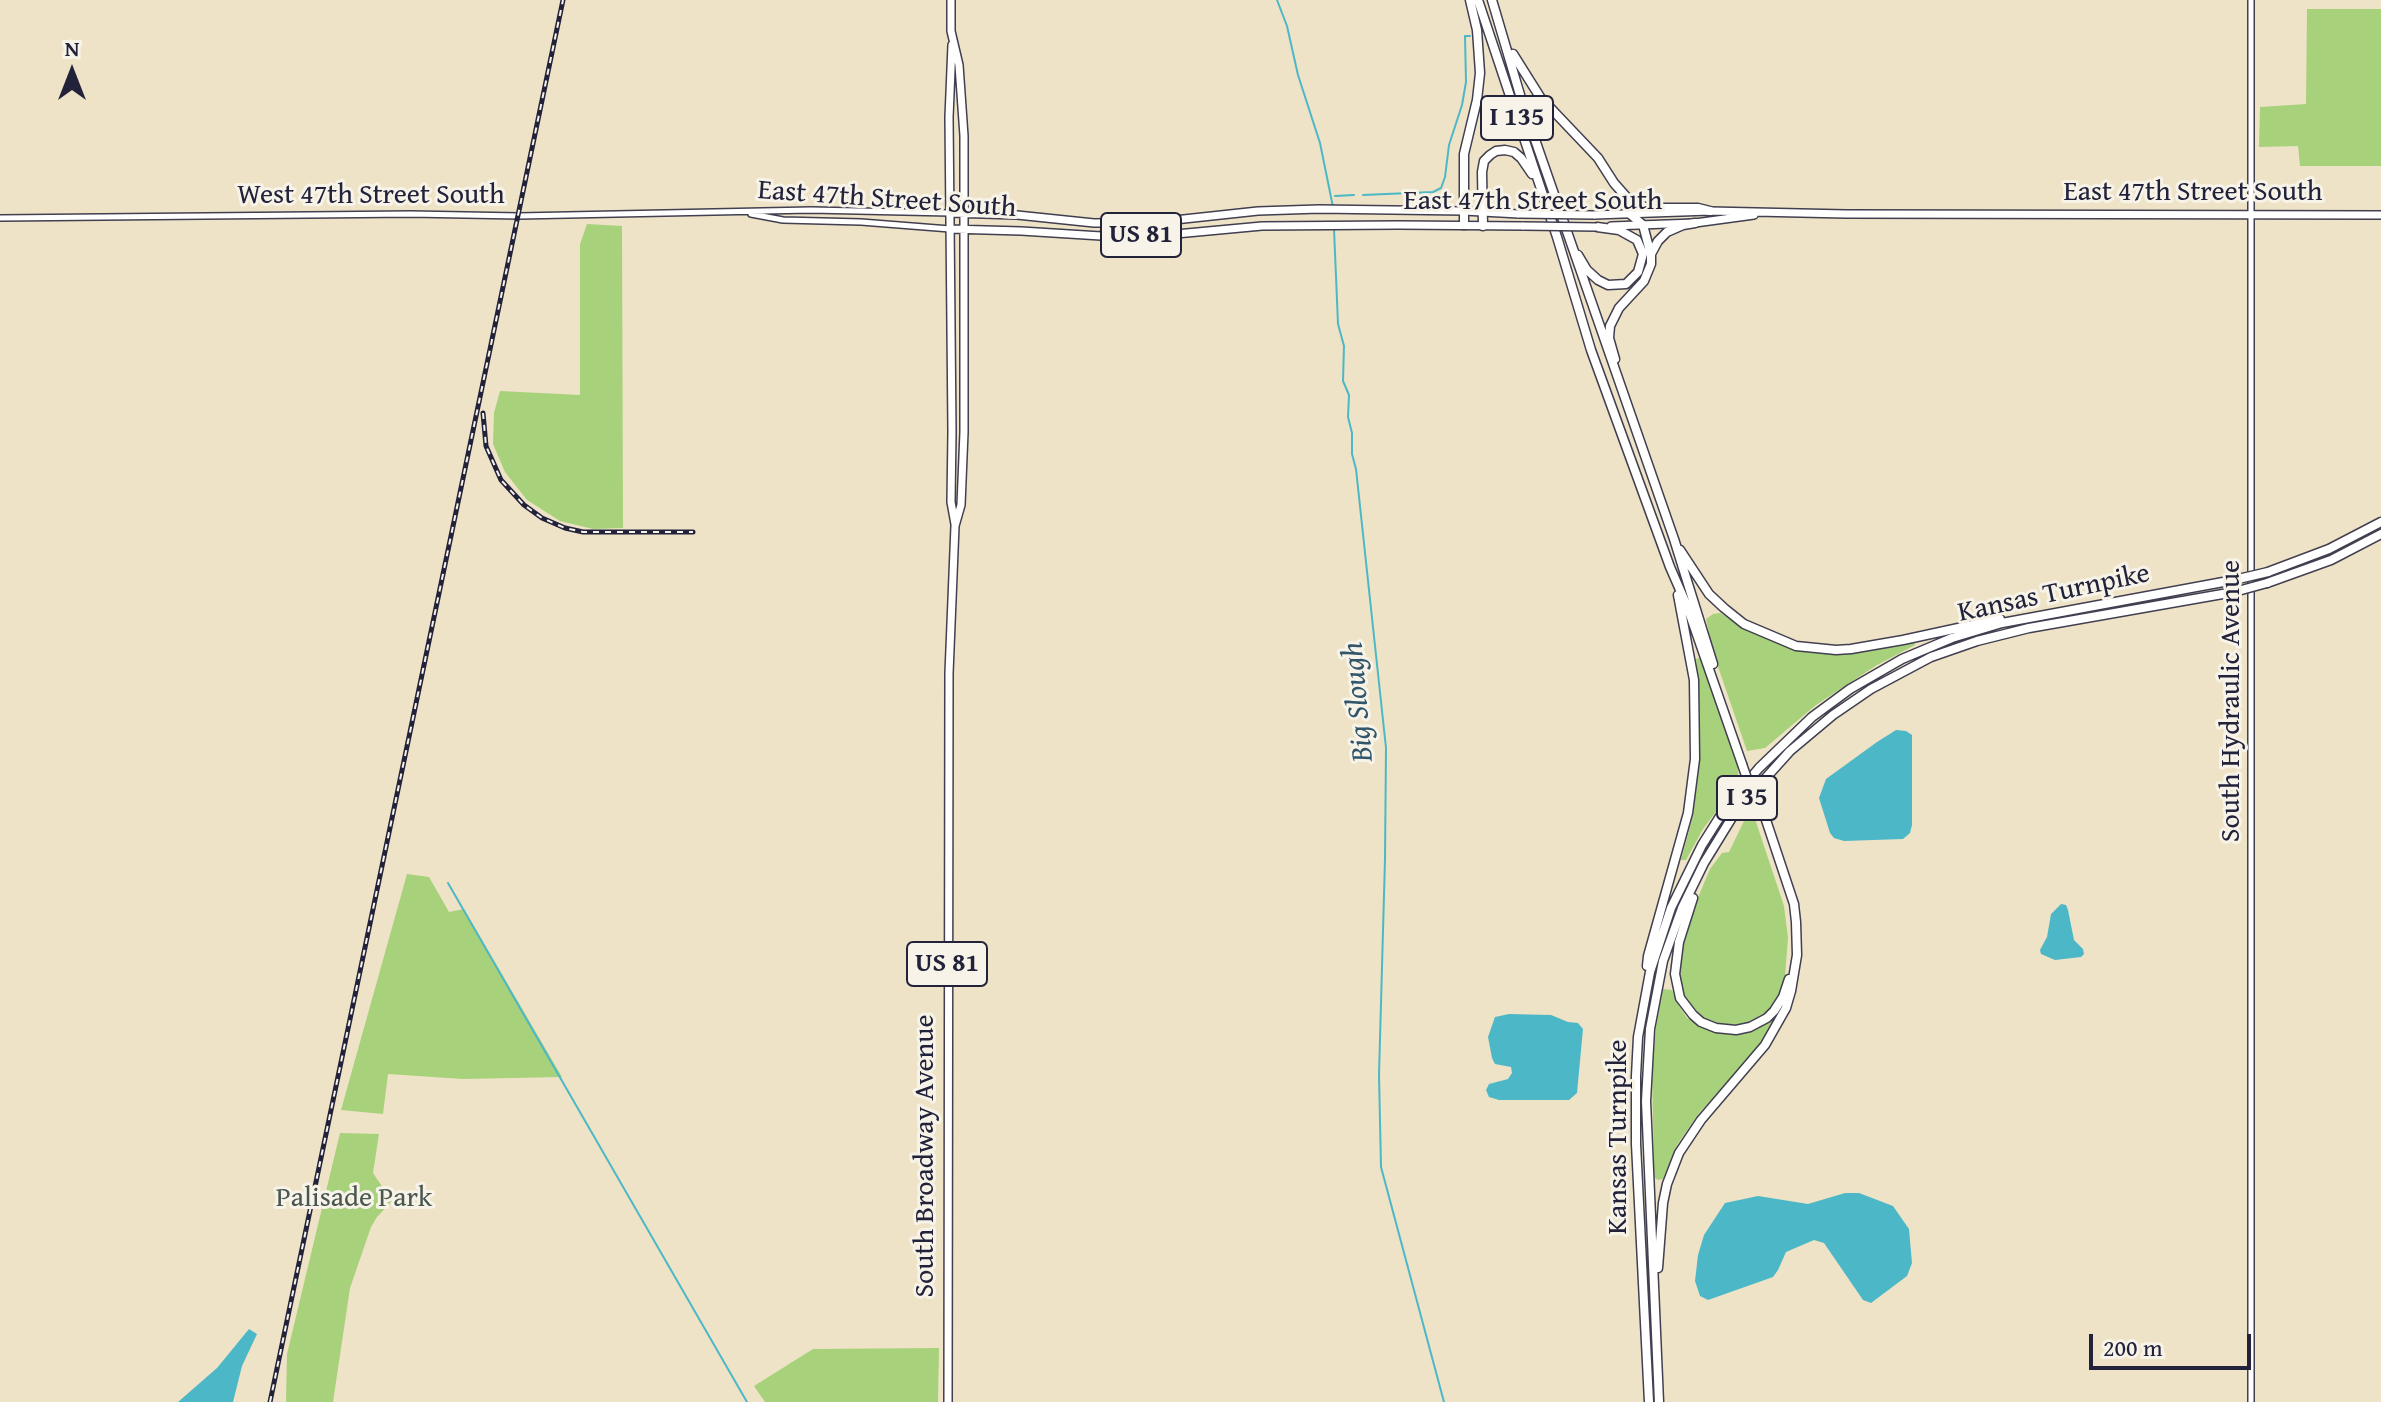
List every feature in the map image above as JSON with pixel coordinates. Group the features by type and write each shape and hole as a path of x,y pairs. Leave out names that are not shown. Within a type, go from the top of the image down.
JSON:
{"highway":[{"path":"1464,225 1464,154 1480,73 1477,30 1470,0"},
{"name":"I 135","path":"1478,0 1591,350 1670,567"},
{"name":"I 135","path":"1492,0 1523,105 1674,539"},
{"path":"1497,17 1516,63 1540,97 1598,158 1629,200 1647,208 1698,208 1710,211"},
{"path":"1483,226 1481,185 1484,161 1496,151 1514,152 1539,185"},
{"path":"1629,414 1609,338 1610,326 1619,308 1644,281 1651,264 1643,225 1630,214"},
{"path":"1651,255 1667,232 1695,223"},
{"name":"US 81","path":"1569,239 1587,270 1598,280 1608,285 1626,284 1638,272 1643,254 1641,246 1625,232 1597,227"},
{"name":"Kansas Turnpike","path":"1649,1402 1635,1111 1638,1037 1655,953 1671,908 1702,845 1739,790 1794,732 1850,689 1902,659 1975,631 2056,612 2268,572 2329,549 2381,522"},
{"name":"Kansas Turnpike","path":"1659,1402 1646,1101 1652,1015 1663,961 1682,908 1704,863 1736,811 1790,751 1833,715 1871,689 1931,657 2029,628 2234,592 2267,583 2331,560 2381,534"},
{"path":"1674,539 1702,584 1724,608 1744,624 1796,646 1851,649 2032,612 2056,612"},
{"path":"1656,1320 1660,1223 1667,1184 1676,1161 1701,1120 1765,1045 1786,1008 1795,974 1797,936 1794,904 1744,762 1674,539"},
{"path":"1670,567 1744,762"},
{"path":"1645,995 1648,956 1681,844 1695,759 1694,680 1685,623 1670,567"},
{"path":"1736,811 1705,869 1686,914 1676,960 1677,989 1685,1006 1701,1022 1721,1029 1745,1028 1767,1018 1783,997 1791,967 1792,926 1788,902 1761,813"}],"main road":[{"name":"South Broadway Avenue","path":"948,1402 948,728 955,526 951,502 951,0"},
{"name":"South Broadway Avenue","path":"952,39 962,90 963,214 964,432 961,505 955,526"},
{"name":"East 47th Street South","path":"950,213 1017,215 1094,223 1156,222 1258,211 1319,209 1594,215 1710,211 1765,214 2381,215"},
{"name":"East 47th Street South","path":"950,229 1101,236 1176,234 1237,227 1597,227 1695,223 1765,214"},
{"path":"1101,236 1109,229 1146,229 1156,222"},
{"path":"1038,232 1089,231 1094,223"}],"street":[{"name":"South Hydraulic Avenue","path":"2251,0 2251,1402"},
{"name":"East 47th Street South","path":"742,212 950,213"},
{"name":"East 47th Street South","path":"742,212 783,220 950,229"},
{"name":"West 47th Street South","path":"0,218 742,212"}],"green space":[{"path":"2307,9 2381,9 2381,166 2300,166 2298,146 2259,147 2260,107 2306,104"},
{"path":"587,224 622,226 623,528 593,529 560,521 527,500 505,472 493,444 494,413 500,391 580,395 580,244"},
{"path":"1720,613 1759,636 1804,650 1914,641 1915,645 1877,665 1816,705 1765,748 1747,751 1714,655 1706,619"},
{"path":"1701,657 1737,762 1739,781 1703,829 1686,860 1681,860 1693,816 1698,771 1700,718 1696,659"},
{"path":"1755,819 1784,906 1788,938 1785,976 1780,994 1767,1012 1744,1024 1723,1025 1704,1018 1684,998 1678,974 1679,956 1686,926 1710,869 1722,853 1729,852 1744,821"},
{"path":"407,874 429,877 449,912 464,909 562,1077 463,1079 388,1074 383,1114 341,1110"},
{"path":"1663,989 1672,990 1687,1018 1707,1030 1729,1035 1749,1033 1775,1019 1739,1069 1699,1113 1677,1145 1663,1179 1658,1180 1654,1171 1652,1072"},
{"name":"Palisade Park","path":"340,1133 379,1134 373,1173 392,1201 371,1227 350,1288 333,1402 286,1402 287,1354"},
{"path":"939,1348 938,1402 765,1402 754,1386 813,1349"}],"water":[{"path":"1896,730 1912,735 1910,833 1903,839 1844,841 1834,838 1819,798 1826,779"},
{"path":"2061,904 2066,905 2068,910 2074,940 2083,949 2081,957 2055,960 2041,954 2051,914"},
{"path":"1509,1014 1551,1015 1578,1023 1583,1029 1577,1093 1569,1100 1499,1100 1489,1097 1486,1090 1489,1084 1508,1079 1512,1073 1511,1067 1495,1064 1488,1037 1495,1017"},
{"path":"1845,1193 1859,1193 1893,1206 1909,1229 1912,1263 1907,1276 1871,1303 1863,1300 1824,1243 1814,1240 1786,1252 1773,1277 1708,1300 1700,1296 1695,1281 1698,1255 1704,1235 1725,1203 1758,1196 1808,1204"},
{"path":"249,1329 257,1334 242,1366 233,1402 178,1402 217,1368"}],"waterway":[{"name":"Big Slough","path":"1277,0 1320,143 1333,207"},
{"path":"1363,195 1433,192 1441,188 1449,145 1462,105 1466,82 1465,36 1470,36"},
{"path":"1335,196 1354,195"},
{"name":"Big Slough","path":"1334,229 1338,324 1344,346 1343,381 1349,395 1348,417 1386,748 1379,1075 1381,1167 1444,1402"},
{"path":"448,883 747,1402"}],"railway":[{"path":"270,1402 563,0"},
{"path":"483,413 486,446 501,480 524,505 542,518 583,532 693,532"}]}
